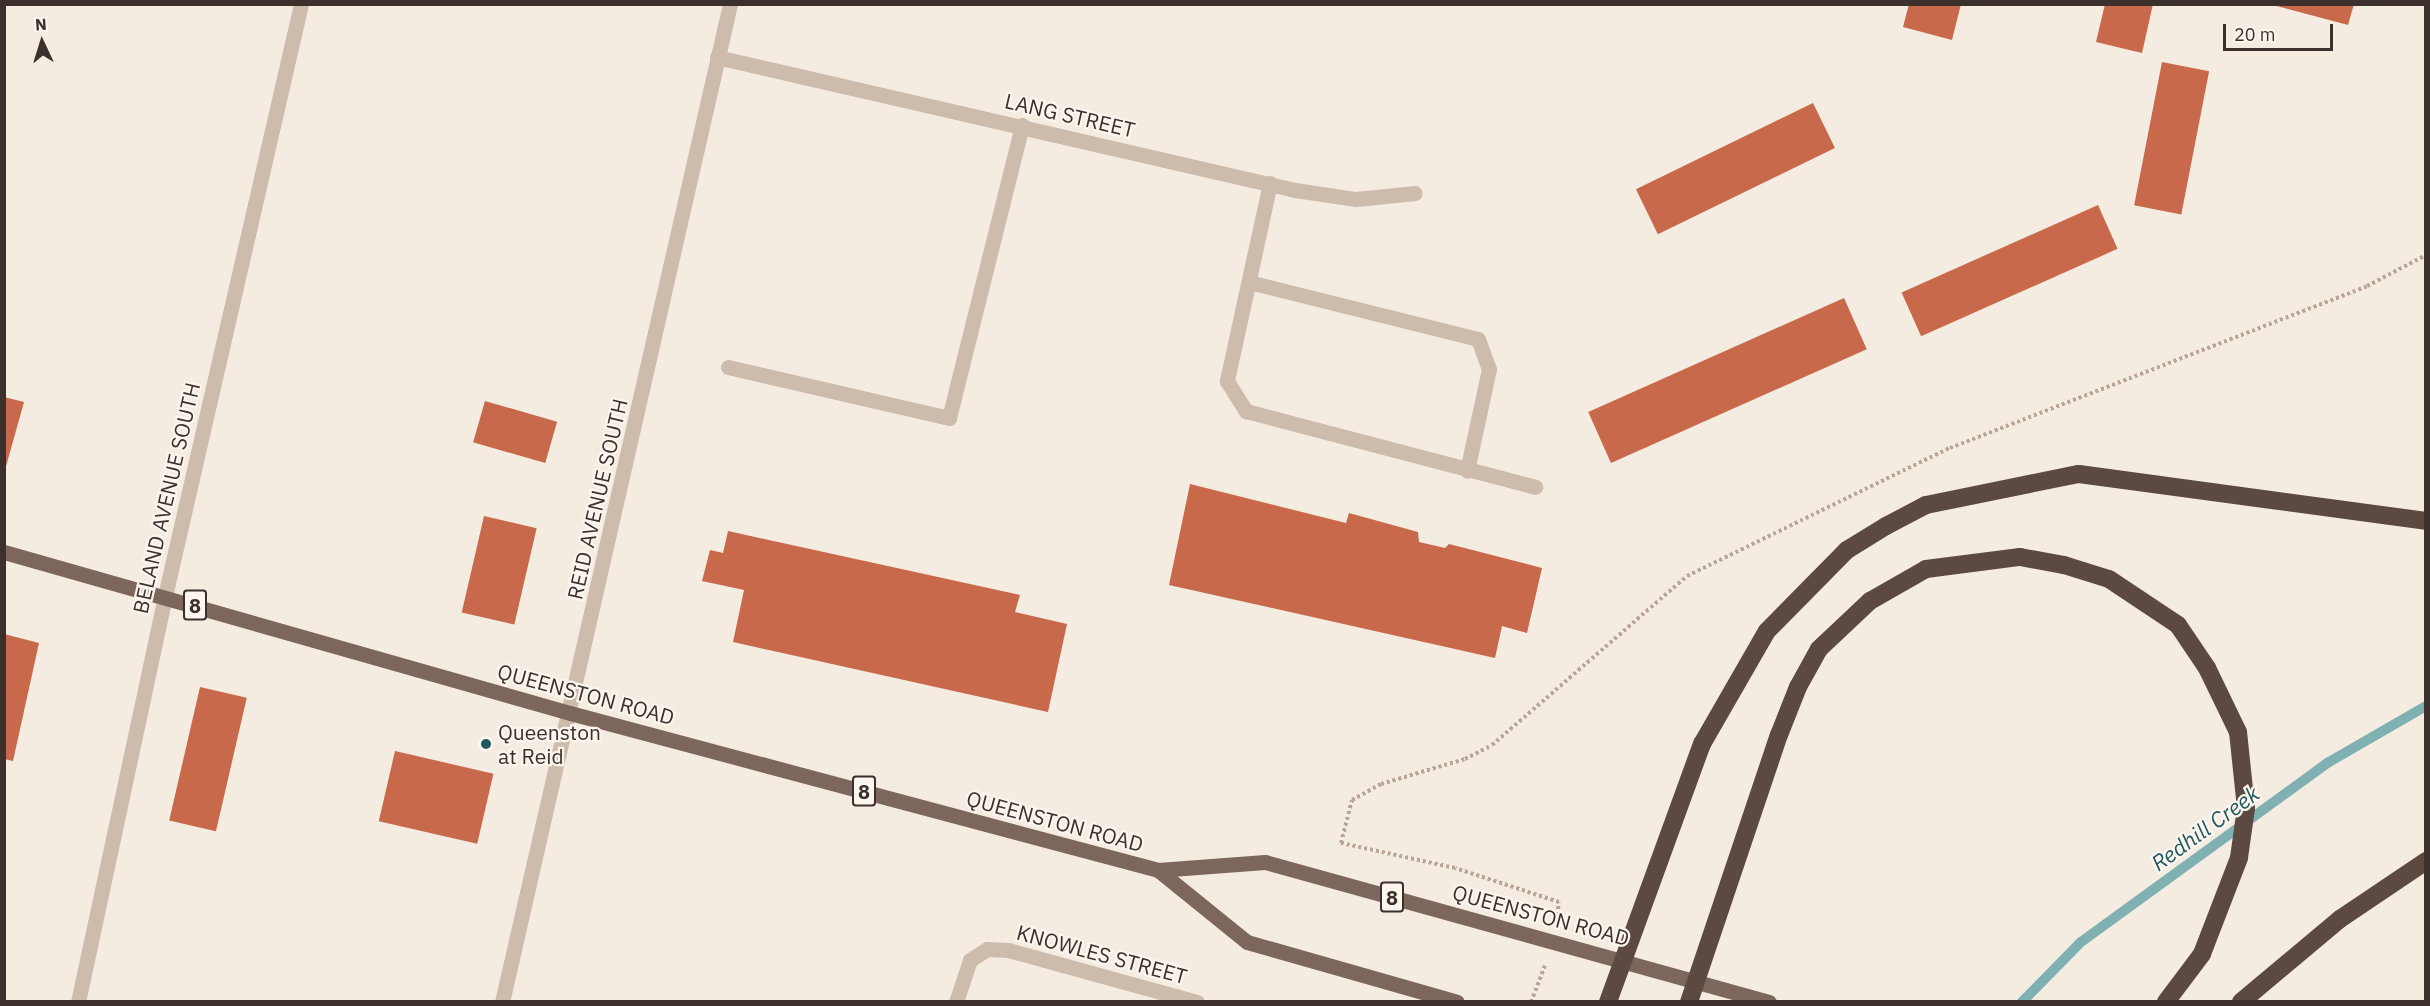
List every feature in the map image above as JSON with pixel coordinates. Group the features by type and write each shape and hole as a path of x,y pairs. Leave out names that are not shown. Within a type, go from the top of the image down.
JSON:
{"highway":[{"path":"1608,1002 1702,744 1767,631 1847,550 1886,526 1926,505 2079,474 2426,521"},
{"path":"1689,1002 1798,687 1819,649 1870,601 1926,569 2019,557 2064,565 2109,579 2178,625 2207,668 2238,732 2246,808 2239,858 2227,896 2202,954 2166,1002"},
{"path":"2241,1002 2340,919 2426,861"}],"main road":[{"name":"QUEENSTON ROAD","path":"4,552 570,713 1158,870 1265,862 1623,958 1696,982 1769,1002"},
{"name":"QUEENSTON ROAD","path":"1158,870 1247,942 1457,1002"}],"street":[{"name":"BELAND AVENUE SOUTH","path":"78,1002 165,596 301,4"},
{"name":"REID AVENUE SOUTH","path":"502,1002 570,713 730,4"},
{"name":"LANG STREET","path":"717,57 1270,183 1356,199 1415,193"},
{"path":"728,367 949,418 1022,125"},
{"path":"1270,183 1227,381 1246,411 1467,471 1535,487"},
{"path":"1249,282 1478,339 1489,369 1467,471"},
{"name":"KNOWLES STREET","path":"956,1002 970,960 987,949 1008,950 1197,1002"}],"building":[{"path":"1909,4 1961,4 1952,40 1903,27"},
{"path":"2105,4 2153,4 2142,53 2096,42"},
{"path":"2269,4 2354,4 2348,25"},
{"path":"2162,62 2209,71 2181,214 2134,205"},
{"path":"1813,103 1835,148 1658,234 1636,189"},
{"path":"2098,205 2118,249 1921,336 1902,292"},
{"path":"1844,298 1867,349 1611,463 1588,412"},
{"path":"4,397 24,402 5,470 4,470"},
{"path":"485,401 557,422 545,463 473,442"},
{"path":"1190,484 1346,523 1349,513 1418,532 1419,542 1445,548 1449,544 1542,568 1527,633 1502,626 1495,658 1169,585"},
{"path":"484,516 537,528 514,625 462,612"},
{"path":"728,531 1020,595 1015,612 1067,624 1048,712 733,642 744,590 702,581 710,550 723,553"},
{"path":"4,634 39,643 13,761 4,759"},
{"path":"200,687 247,698 216,831 169,820"},
{"path":"395,751 493,774 477,844 379,821"}],"waterway":[{"name":"Redhill Creek","path":"2022,1002 2081,942 2329,762 2426,706"}],"place":[{"name":"Queenston at Reid","path":"486,744"}]}
